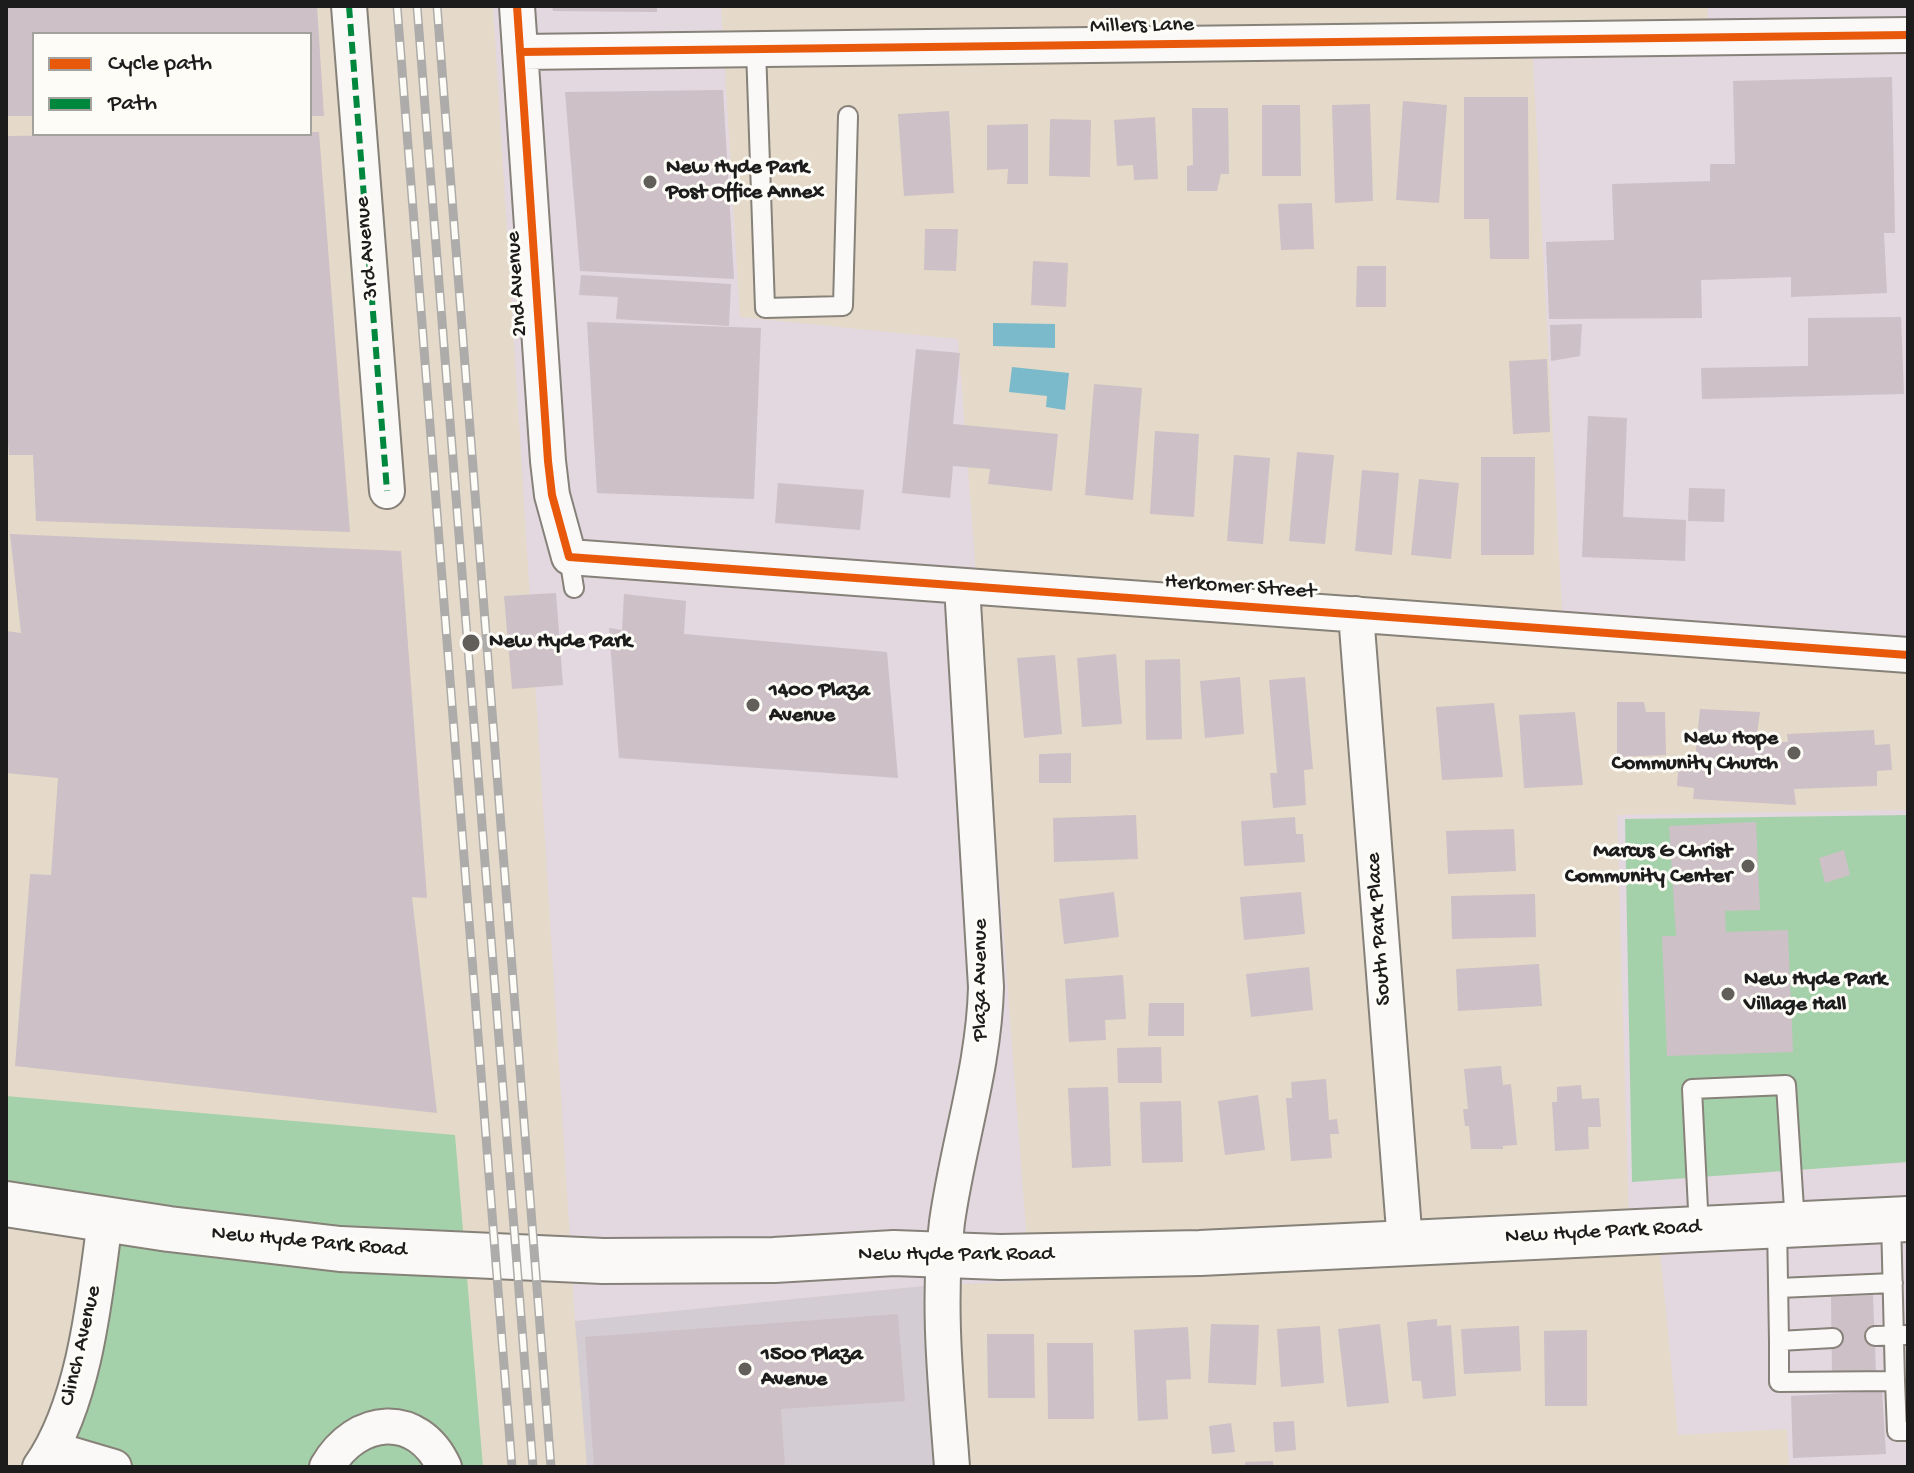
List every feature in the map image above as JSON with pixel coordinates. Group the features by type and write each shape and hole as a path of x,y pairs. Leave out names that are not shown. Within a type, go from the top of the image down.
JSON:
{"main road":[{"name":"New Hyde Park Road","path":"6,1204 105,1220 327,1247 506,1259 683,1261 1155,1254 1900,1219"}],"street":[{"name":"3rd Avenue","path":"349,6 387,491"},
{"name":"2nd Avenue","path":"517,6 548,461 552,495 571,572"},
{"name":"Millers Lane","path":"520,52 1908,35"},
{"name":"Herkomer Street","path":"571,572 962,586 1908,655"},
{"name":"Plaza Avenue","path":"952,1467 942,1320 944,1255 951,1197 976,1084 986,1013 962,586"},
{"name":"South Park Place","path":"1356,614 1405,1243"},
{"name":"Clinch Avenue","path":"46,1458 77,1377 105,1220"},
{"path":"327,1467 341,1447 356,1436 385,1426 413,1432 424,1438 436,1450 444,1467"},
{"path":"46,1458 114,1467"}],"lane":[{"path":"756,49 765,308 843,306 848,116"},
{"path":"1699,1229 1692,1089 1786,1085 1786,1224 1779,1288 1779,1382 1895,1381"},
{"path":"1900,1219 1893,1283 1892,1336 1897,1431 1908,1431"},
{"path":"1779,1288 1893,1283"},
{"path":"1779,1341 1833,1338"}],"shaded area":[{"path":"493,6 721,6 740,317 958,339 1030,1281 924,1286 575,1321"},
{"path":"1707,6 1908,6 1908,642 1562,611 1531,24 1708,21"},
{"path":"1908,810 1908,1467 1789,1467 1787,1429 1678,1435 1657,1219 1629,1220 1617,815"},
{"name":"1500 Plaza Avenue","path":"924,1286 938,1467 587,1467 575,1321"}],"green space":[{"path":"1908,815 1908,1162 1632,1182 1625,819"},
{"path":"6,1096 455,1135 483,1467 57,1467 95,1233 6,1216"}],"water":[{"path":"993,323 1055,324 1055,348 993,346"},
{"path":"1012,367 1069,373 1065,410 1046,407 1047,396 1009,392"}],"building":[{"path":"6,6 317,6 324,116 312,116 312,32 32,32 32,116 6,116"},
{"path":"552,6 657,6 657,12 553,11"},
{"path":"1892,77 1895,233 1884,233 1887,293 1791,297 1791,277 1701,280 1702,318 1549,319 1546,242 1614,240 1612,184 1710,181 1710,164 1735,164 1733,81"},
{"name":"New Hyde Park Post Office Annex","path":"723,90 734,279 580,271 565,92"},
{"path":"1464,97 1528,97 1529,259 1490,259 1489,219 1464,219"},
{"path":"1403,101 1447,105 1439,203 1396,200"},
{"path":"1370,104 1373,201 1335,203 1332,105"},
{"path":"1262,105 1300,105 1301,176 1262,176"},
{"path":"1192,108 1228,108 1229,174 1221,174 1217,191 1187,191 1187,166 1193,165"},
{"path":"949,111 954,193 904,196 898,114"},
{"path":"1155,117 1158,179 1134,180 1133,165 1117,166 1114,120"},
{"path":"1050,119 1091,120 1090,177 1049,176"},
{"path":"1028,124 1028,184 1007,184 1008,169 987,170 987,125"},
{"path":"312,132 319,132 350,532 36,521 33,455 9,455 6,419 6,136 312,136"},
{"path":"1312,203 1314,249 1281,250 1278,204"},
{"path":"925,229 958,229 956,271 924,270"},
{"path":"1033,261 1068,263 1066,307 1031,305"},
{"path":"1357,266 1386,266 1386,307 1356,307"},
{"path":"581,275 731,284 729,326 616,319 618,297 579,295"},
{"path":"1901,317 1904,394 1702,399 1701,368 1808,366 1808,318"},
{"path":"587,322 761,328 754,499 597,493"},
{"path":"1582,324 1580,356 1551,361 1550,325"},
{"path":"916,349 960,353 953,424 1058,434 1052,491 988,484 990,469 953,466 950,498 902,493"},
{"path":"1547,359 1550,432 1513,434 1509,361"},
{"path":"1094,384 1142,388 1133,500 1085,495"},
{"path":"1588,416 1627,418 1623,517 1686,520 1685,561 1582,557"},
{"path":"1155,431 1199,434 1194,517 1150,514"},
{"path":"1297,452 1334,455 1325,544 1289,541"},
{"path":"1234,455 1270,458 1263,544 1227,541"},
{"path":"1481,457 1535,457 1534,555 1481,555"},
{"path":"1362,470 1399,473 1392,555 1355,551"},
{"path":"1419,479 1459,483 1451,559 1411,555"},
{"path":"778,483 864,490 860,530 775,523"},
{"path":"1689,488 1725,489 1724,522 1688,521"},
{"path":"10,534 401,551 427,898 412,897 437,1113 15,1066 30,874 51,875 58,778 6,773 6,631 21,633"},
{"name":"New Hyde Park","path":"556,593 563,685 512,689 504,596"},
{"name":"1400 Plaza Avenue","path":"624,594 686,601 684,634 887,652 898,778 619,758 609,628 622,630"},
{"path":"1116,654 1122,724 1082,727 1077,658"},
{"path":"1055,655 1062,734 1024,738 1017,658"},
{"path":"1180,659 1182,739 1146,740 1145,660"},
{"path":"1240,677 1244,734 1205,738 1200,681"},
{"path":"1305,677 1313,769 1304,770 1306,805 1273,808 1270,773 1277,773 1269,680"},
{"path":"1617,702 1644,702 1646,712 1665,712 1666,755 1617,757"},
{"path":"1494,703 1503,777 1442,780 1436,707"},
{"name":"New Hope Community Church","path":"1700,709 1760,712 1755,747 1763,747 1764,742 1788,742 1787,734 1874,730 1875,745 1890,744 1892,770 1877,771 1877,786 1794,789 1796,805 1693,799 1694,788 1677,786 1679,759 1695,760"},
{"path":"1575,712 1583,785 1524,788 1519,715"},
{"path":"1071,753 1071,783 1039,783 1039,754"},
{"path":"1136,815 1138,859 1054,862 1053,818"},
{"path":"1295,817 1296,834 1303,834 1305,862 1244,866 1241,821"},
{"name":"New Hyde Park Village Hall","path":"1756,822 1760,910 1725,911 1726,932 1788,930 1793,1052 1667,1056 1662,936 1676,936 1669,826"},
{"path":"1514,829 1516,871 1448,874 1446,831"},
{"path":"1844,850 1850,875 1825,883 1819,858"},
{"path":"1114,892 1119,937 1064,944 1059,899"},
{"path":"1301,892 1305,934 1244,940 1240,897"},
{"path":"1535,894 1536,937 1452,939 1451,896"},
{"path":"1539,964 1542,1006 1458,1011 1456,969"},
{"path":"1309,967 1313,1010 1251,1017 1246,974"},
{"path":"1123,975 1126,1019 1105,1020 1106,1040 1069,1042 1065,979"},
{"path":"1149,1003 1184,1003 1184,1036 1148,1036"},
{"path":"1161,1047 1162,1083 1118,1083 1117,1048"},
{"path":"1501,1066 1503,1085 1511,1084 1517,1145 1503,1146 1503,1149 1471,1149 1469,1126 1465,1126 1463,1109 1468,1109 1464,1069"},
{"path":"1326,1079 1329,1120 1337,1119 1339,1134 1330,1134 1332,1158 1291,1161 1286,1098 1292,1098 1291,1082"},
{"path":"1581,1085 1582,1099 1599,1098 1601,1127 1588,1127 1589,1149 1555,1151 1552,1102 1557,1102 1557,1087"},
{"path":"1108,1087 1111,1166 1072,1168 1068,1088"},
{"path":"1258,1095 1265,1150 1225,1155 1218,1101"},
{"path":"1181,1101 1183,1162 1142,1163 1140,1102"},
{"path":"1873,1295 1876,1374 1832,1376 1831,1297"},
{"name":"1500 Plaza Avenue","path":"898,1314 905,1401 781,1409 785,1467 594,1467 585,1337"},
{"path":"1437,1319 1437,1326 1451,1325 1456,1396 1423,1399 1421,1381 1412,1381 1407,1322"},
{"path":"1211,1324 1259,1325 1256,1385 1208,1383"},
{"path":"1380,1324 1389,1403 1347,1407 1338,1329"},
{"path":"1320,1326 1324,1383 1281,1387 1277,1329"},
{"path":"1519,1326 1521,1371 1464,1374 1461,1329"},
{"path":"1188,1327 1191,1379 1166,1380 1168,1419 1138,1421 1134,1330"},
{"path":"1587,1330 1587,1406 1545,1406 1544,1331"},
{"path":"987,1334 1034,1334 1035,1398 988,1398"},
{"path":"1047,1343 1093,1343 1094,1419 1048,1419"},
{"path":"1904,1376 1908,1376 1908,1405 1905,1405"},
{"path":"1882,1391 1886,1454 1793,1458 1791,1396"},
{"path":"1294,1421 1296,1450 1275,1452 1273,1422"},
{"path":"1231,1423 1235,1452 1212,1454 1209,1426"},
{"path":"1273,1461 1273,1467 1245,1467 1245,1462"}],"railway":[{"path":"397,6 512,1467"},
{"path":"417,6 533,1467"},
{"path":"437,6 551,1467"}],"marked path":[{"path":"349,6 387,491"}],"cycle path":[{"path":"517,6 548,461 552,495 569,557 1908,655"},
{"path":"520,52 1908,35"}],"place":[{"name":"New Hyde Park Post Office Annex","path":"650,182"},
{"name":"New Hyde Park","path":"471,643"},
{"name":"1400 Plaza Avenue","path":"753,705"},
{"name":"New Hope Community Church","path":"1794,753"},
{"name":"Marcus G Christ Community Center","path":"1748,866"},
{"name":"New Hyde Park Village Hall","path":"1728,994"},
{"name":"1500 Plaza Avenue","path":"745,1369"}]}
